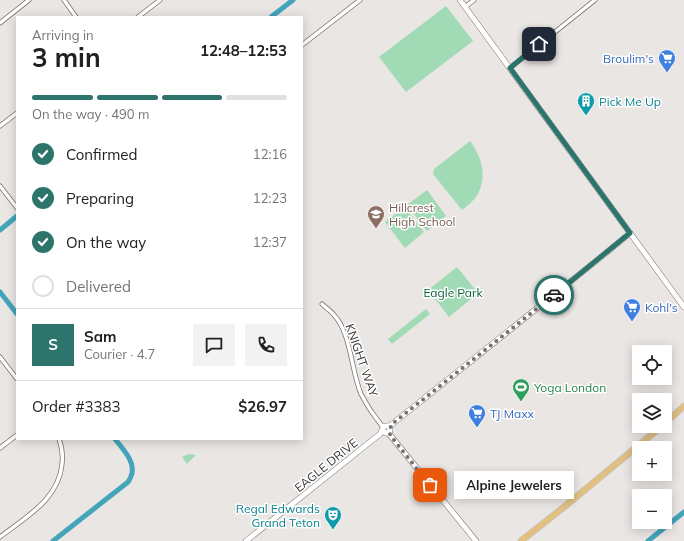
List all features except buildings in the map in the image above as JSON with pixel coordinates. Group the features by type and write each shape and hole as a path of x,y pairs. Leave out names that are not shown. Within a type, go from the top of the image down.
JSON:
{"main road":[{"path":"672,417 684,406"},
{"path":"521,541 654,433"}],"street":[{"path":"0,23 29,0"},
{"path":"64,0 75,16"},
{"path":"139,16 160,0"},
{"path":"303,44 360,0"},
{"path":"460,0 684,307"},
{"path":"465,7 474,0"},
{"path":"510,68 595,0"},
{"path":"0,126 16,114"},
{"path":"0,186 16,207"},
{"name":"EAGLE DRIVE","path":"246,541 630,233"},
{"name":"KNIGHT WAY","path":"322,304 334,314 341,325 347,340 355,378 361,394 374,415 476,541"},
{"path":"0,359 16,378"},
{"path":"0,448 16,436"},
{"path":"0,537 35,510 52,493 59,481 61,472 62,445 60,440"}],"green space":[{"path":"446,6 473,41 406,92 379,57"},
{"path":"470,141 478,154 483,175 480,190 476,197 462,210 433,174 434,169"},
{"path":"427,190 446,216 427,231 407,205"},
{"path":"405,207 424,232 405,248 385,222"},
{"name":"Eagle Park","path":"457,267 478,293 449,317 428,290"},
{"path":"426,309 430,314 392,344 388,339"},
{"path":"190,454 196,455 187,464 182,457"}],"waterway":[{"path":"272,16 293,0"},
{"path":"0,230 16,217"},
{"path":"0,292 16,313"},
{"path":"53,541 130,479 132,466 125,451 116,440"},
{"path":"648,541 684,512"}],"way so far":[{"path":"430,485 390,435 391,425 554,295"}],"place":[{"name":"Broulim's","path":"667,73"},
{"name":"Pick Me Up","path":"586,116"},
{"name":"Hillcrest High School","path":"376,229"},
{"name":"Kohl's","path":"632,322"},
{"name":"Yoga London","path":"521,402"},
{"name":"TJ Maxx","path":"477,428"},
{"name":"Alpine Jewelers","path":"430,485"},
{"name":"Regal Edwards Grand Teton","path":"333,530"}],"route":[{"path":"539,44 510,68 630,233 554,295"}]}
